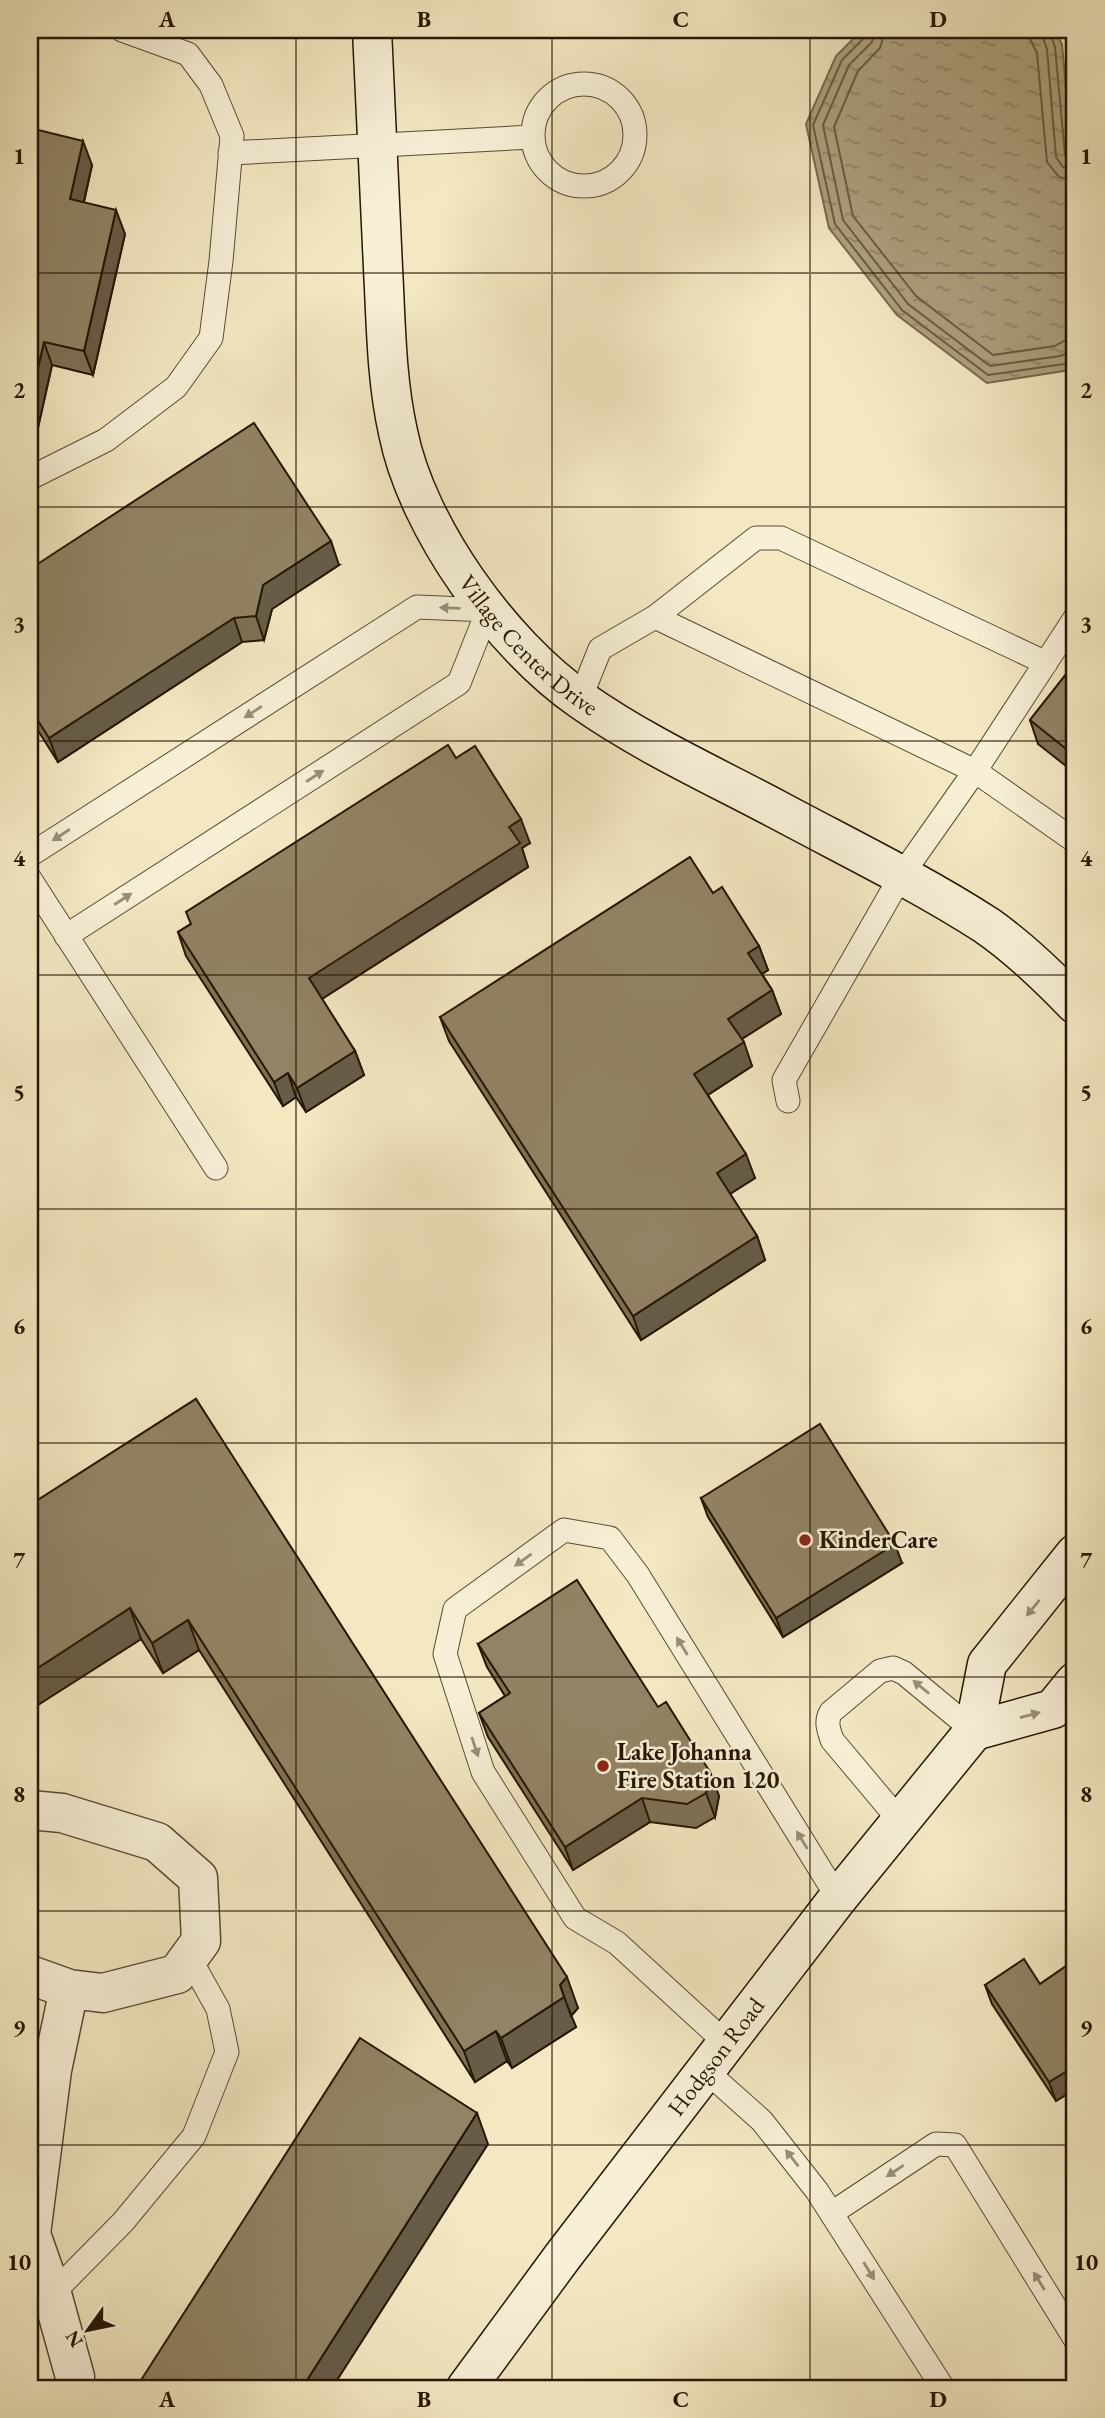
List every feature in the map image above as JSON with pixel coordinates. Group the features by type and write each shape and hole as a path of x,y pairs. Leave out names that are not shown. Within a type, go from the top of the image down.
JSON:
{"street":[{"name":"Village Center Drive","path":"373,30 388,361 398,434 417,494 447,549 488,610 531,659 580,699 630,730 901,876 989,927 1049,977 1075,1004"},
{"name":"Hodgson Road","path":"466,2388 563,2256 838,1898 974,1731 988,1664 1075,1554"},
{"path":"974,1731 1053,1709 1075,1682"},
{"path":"30,1810 62,1814 157,1842 198,1878 201,1941 177,1974 103,1993 69,1989 30,1975"},
{"path":"69,1989 41,2068 31,2234 52,2294 75,2377 75,2388"}],"lane":[{"path":"30,478 106,440 176,387 211,338 232,136 211,85 188,54 122,30"},
{"path":"597,83 625,102 637,138 628,165 604,184 572,186 544,168 532,137 534,122 542,103 567,85 597,83"},
{"path":"230,153 532,137"},
{"path":"580,699 600,649 655,617 756,538 781,538 1046,663"},
{"path":"30,855 417,607 488,610 459,683 66,936"},
{"path":"655,617 975,771 1075,841"},
{"path":"788,1101 784,1080 901,876 975,771 1075,618"},
{"path":"30,880 216,1168"},
{"path":"838,1898 645,1586 610,1538 564,1531 455,1609 445,1654 483,1772 575,1918 617,1943 716,2057 817,2191 943,2388"},
{"path":"900,1821 832,1740 827,1726 831,1712 880,1671 893,1668 904,1673 974,1731"},
{"path":"52,2294 123,2222 194,2136 204,2113 227,2052 218,2008 189,1957"},
{"path":"832,2213 936,2144 955,2145 1075,2339"}],"water":[{"path":"862,30 1054,30 1062,44 1075,193 1075,361 1070,370 987,383 897,315 829,228 806,124 836,56"}],"building":[{"path":"30,128 83,141 70,199 116,210 84,351 44,342 30,402"},
{"path":"254,423 331,541 263,585 256,616 234,618 49,738 30,708 30,569"},
{"path":"1075,663 1075,756 1030,720"},
{"path":"448,745 456,758 475,746 521,819 509,827 520,843 309,978 355,1051 297,1088 288,1073 274,1082 178,932 191,924 186,912"},
{"path":"690,857 713,893 722,887 759,946 748,953 772,990 728,1019 744,1042 694,1074 746,1154 717,1173 757,1236 633,1316 440,1017"},
{"path":"196,1399 567,1977 560,1985 564,1997 501,2038 496,2031 464,2051 188,1620 152,1643 130,1608 30,1673 30,1505"},
{"name":"KinderCare","path":"820,1424 895,1544 776,1618 701,1498"},
{"name":"Lake Johanna Fire Station 120","path":"577,1580 658,1707 666,1702 710,1772 706,1793 687,1804 642,1798 565,1847 479,1713 510,1693 478,1644"},
{"path":"1075,1901 1075,1914 1069,1905"},
{"path":"1024,1959 1040,1984 1075,1960 1075,2066 1049,2082 985,1985"},
{"path":"360,2038 477,2113 302,2388 136,2388"}],"place":[{"name":"KinderCare","path":"805,1540"},
{"name":"Lake Johanna Fire Station 120","path":"603,1766"}]}
